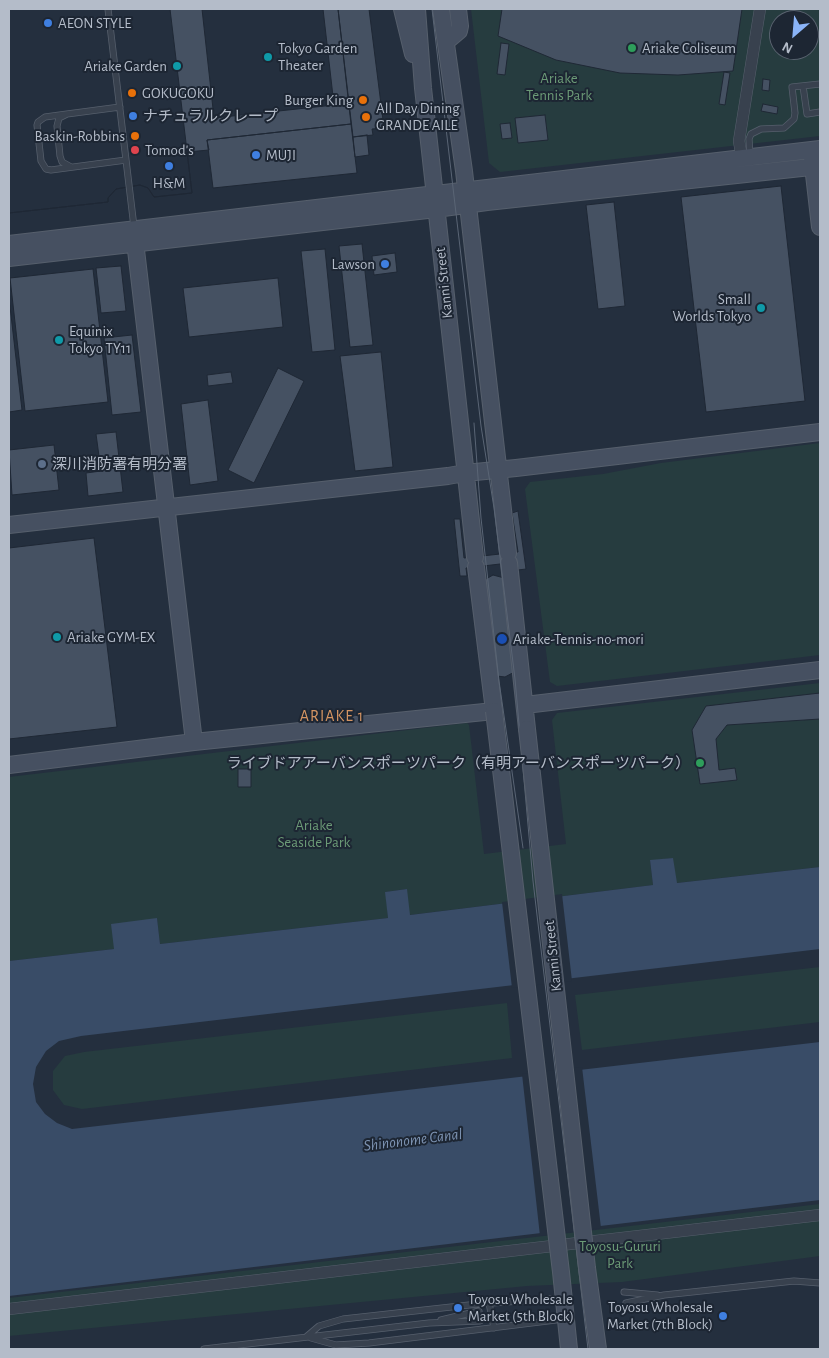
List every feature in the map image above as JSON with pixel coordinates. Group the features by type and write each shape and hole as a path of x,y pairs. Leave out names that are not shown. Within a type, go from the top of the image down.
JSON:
{"street":[{"path":"402,9 423,88"},
{"name":"Kanni Street","path":"417,9 423,88 475,562 569,1349"},
{"name":"Kanni Street","path":"441,9 467,198 509,558 586,1258 598,1349"},
{"path":"446,42 459,31 458,9"},
{"path":"746,155 739,140 760,9"},
{"path":"467,198 746,155 816,158"},
{"path":"9,258 135,237 816,158"},
{"path":"816,158 820,227"},
{"path":"9,244 135,237"},
{"path":"135,237 194,742"},
{"path":"9,525 820,432"},
{"path":"525,705 820,670"},
{"path":"9,764 194,742 494,712"},
{"path":"9,1309 820,1215"}],"lane":[{"path":"108,9 135,237"},
{"path":"746,155 751,134 761,129 784,128 794,119 792,87 820,84"},
{"path":"803,86 807,114 820,112"},
{"path":"120,107 45,117 40,119 37,125 43,166 51,170 126,160"},
{"path":"67,114 59,118 56,126 62,162 72,167"},
{"path":"626,1303 664,1295 794,1281 820,1283"},
{"path":"624,1292 664,1295"},
{"path":"306,1337 319,1326 342,1319 489,1303 564,1298"},
{"path":"489,1303 494,1328"},
{"path":"204,1349 429,1322 479,1311"},
{"path":"306,1337 336,1345 369,1343 566,1319"},
{"path":"429,1322 480,1321"}],"green space":[{"name":"Ariake Tennis Park","path":"471,9 820,9 820,136 500,172 489,163"},
{"path":"820,443 820,655 557,686 550,682 525,489 530,482 603,474 661,463"},
{"name":"Ariake Seaside Park","path":"820,683 820,867 676,883 672,858 650,861 653,885 409,915 406,889 386,892 388,918 160,944 157,918 114,949 9,961 9,777 467,723 469,725 484,854 566,844 552,720 557,713"},
{"path":"820,967 820,1022 582,1050 575,995"},
{"path":"507,1003 512,1058 82,1109 64,1105 53,1090 53,1071 65,1056 84,1052"},
{"name":"Toyosu-Gururi Park","path":"820,1204 820,1256 622,1282 527,1286 9,1336 9,1298"}],"water":[{"name":"Shinonome Canal","path":"673,858 677,883 820,867 820,949 81,1036 59,1041 46,1051 36,1067 33,1084 36,1102 45,1114 57,1123 72,1129 820,1042 820,1200 9,1296 9,961 114,949 111,924 157,918 160,944 388,918 385,892 407,889 410,915 653,885 650,860"}],"pier":[{"path":"562,894 572,981 512,988 502,902"},
{"path":"582,1067 601,1228 540,1236 522,1074"}],"building":[{"name":"Ariake Garden","path":"9,9 338,9 351,124 207,140 209,150 187,152 192,193 154,197 148,188 140,185 116,189 108,198 108,202 9,213"},
{"name":"Ariake Garden","path":"9,9 170,9 192,193 154,197 148,188 140,185 116,189 108,198 108,202 9,213"},
{"name":"Tokyo Garden Theater","path":"202,9 323,9 334,105 214,118"},
{"path":"338,9 369,9 384,128 372,129 373,135 353,137"},
{"name":"Ariake Coliseum","path":"502,9 742,9 733,71 678,75 620,73 556,60 498,36"},
{"path":"501,43 509,44 505,75 497,74"},
{"path":"724,72 730,73 725,105 719,104"},
{"path":"763,79 770,80 769,91 762,90"},
{"path":"763,104 778,107 777,114 761,111"},
{"path":"545,115 548,140 518,143 515,118"},
{"path":"510,123 512,138 502,139 500,124"},
{"path":"351,124 357,173 213,188 207,140"},
{"path":"367,135 369,155 355,157 353,137"},
{"path":"781,186 805,401 706,412 681,197"},
{"path":"614,202 625,306 598,309 586,205"},
{"path":"362,244 373,345 350,347 339,246"},
{"path":"325,249 335,350 312,352 301,251"},
{"name":"Lawson","path":"395,253 397,272 374,275 372,256"},
{"path":"121,266 126,311 101,313 96,268"},
{"name":"Equinix Tokyo TY11","path":"93,269 108,402 25,411 10,278"},
{"path":"278,278 283,327 189,337 183,288"},
{"path":"9,298 22,410 9,412"},
{"path":"132,335 141,412 112,415 104,338"},
{"path":"381,352 393,467 355,471 340,356"},
{"path":"278,368 304,381 254,483 228,470"},
{"path":"231,372 233,383 208,386 207,375"},
{"path":"208,400 218,481 190,485 181,404"},
{"path":"116,432 123,492 88,496 86,473 101,471 96,434"},
{"path":"54,445 59,490 12,495 9,450"},
{"path":"518,511 526,569 518,570 517,562 466,568 467,576 460,576 454,519 460,519 464,558 518,552 512,513"},
{"name":"Ariake GYM-EX","path":"94,538 117,727 9,739 9,548"},
{"path":"493,575 508,579 518,670 505,677 497,676 482,584"},
{"path":"820,693 820,719 727,725 716,739 719,770 735,768 737,780 700,784 692,730 706,706"},
{"path":"238,769 251,769 251,787 238,787"}],"tram line":[{"path":"432,9 481,426 494,508 515,679 533,881 588,1349"},
{"path":"474,423 481,518 499,681 523,848"}],"place":[{"name":"AEON STYLE","path":"48,23"},
{"name":"Ariake Coliseum","path":"632,48"},
{"name":"Tokyo Garden Theater","path":"268,57"},
{"name":"Ariake Garden","path":"177,66"},
{"name":"GOKUGOKU","path":"132,93"},
{"name":"Burger King","path":"363,100"},
{"name":"ナチュラルクレープ","path":"133,116"},
{"name":"All Day Dining GRANDE AILE","path":"366,117"},
{"name":"Baskin-Robbins","path":"135,136"},
{"name":"Tomod's","path":"135,150"},
{"name":"MUJI","path":"256,155"},
{"name":"H&M","path":"169,166"},
{"name":"Lawson","path":"385,264"},
{"name":"Small Worlds Tokyo","path":"761,308"},
{"name":"Equinix Tokyo TY11","path":"59,340"},
{"name":"深川消防署有明分署","path":"42,464"},
{"name":"Ariake GYM-EX","path":"57,637"},
{"name":"Ariake-Tennis-no-mori","path":"502,639"},
{"name":"ライブドアアーバンスポーツパーク（有明アーバンスポーツパーク）","path":"700,763"},
{"name":"Toyosu Wholesale Market (5th Block)","path":"458,1308"},
{"name":"Toyosu Wholesale Market (7th Block)","path":"723,1316"}],"district":[{"name":"ARIAKE 1","path":"332,716"}]}
